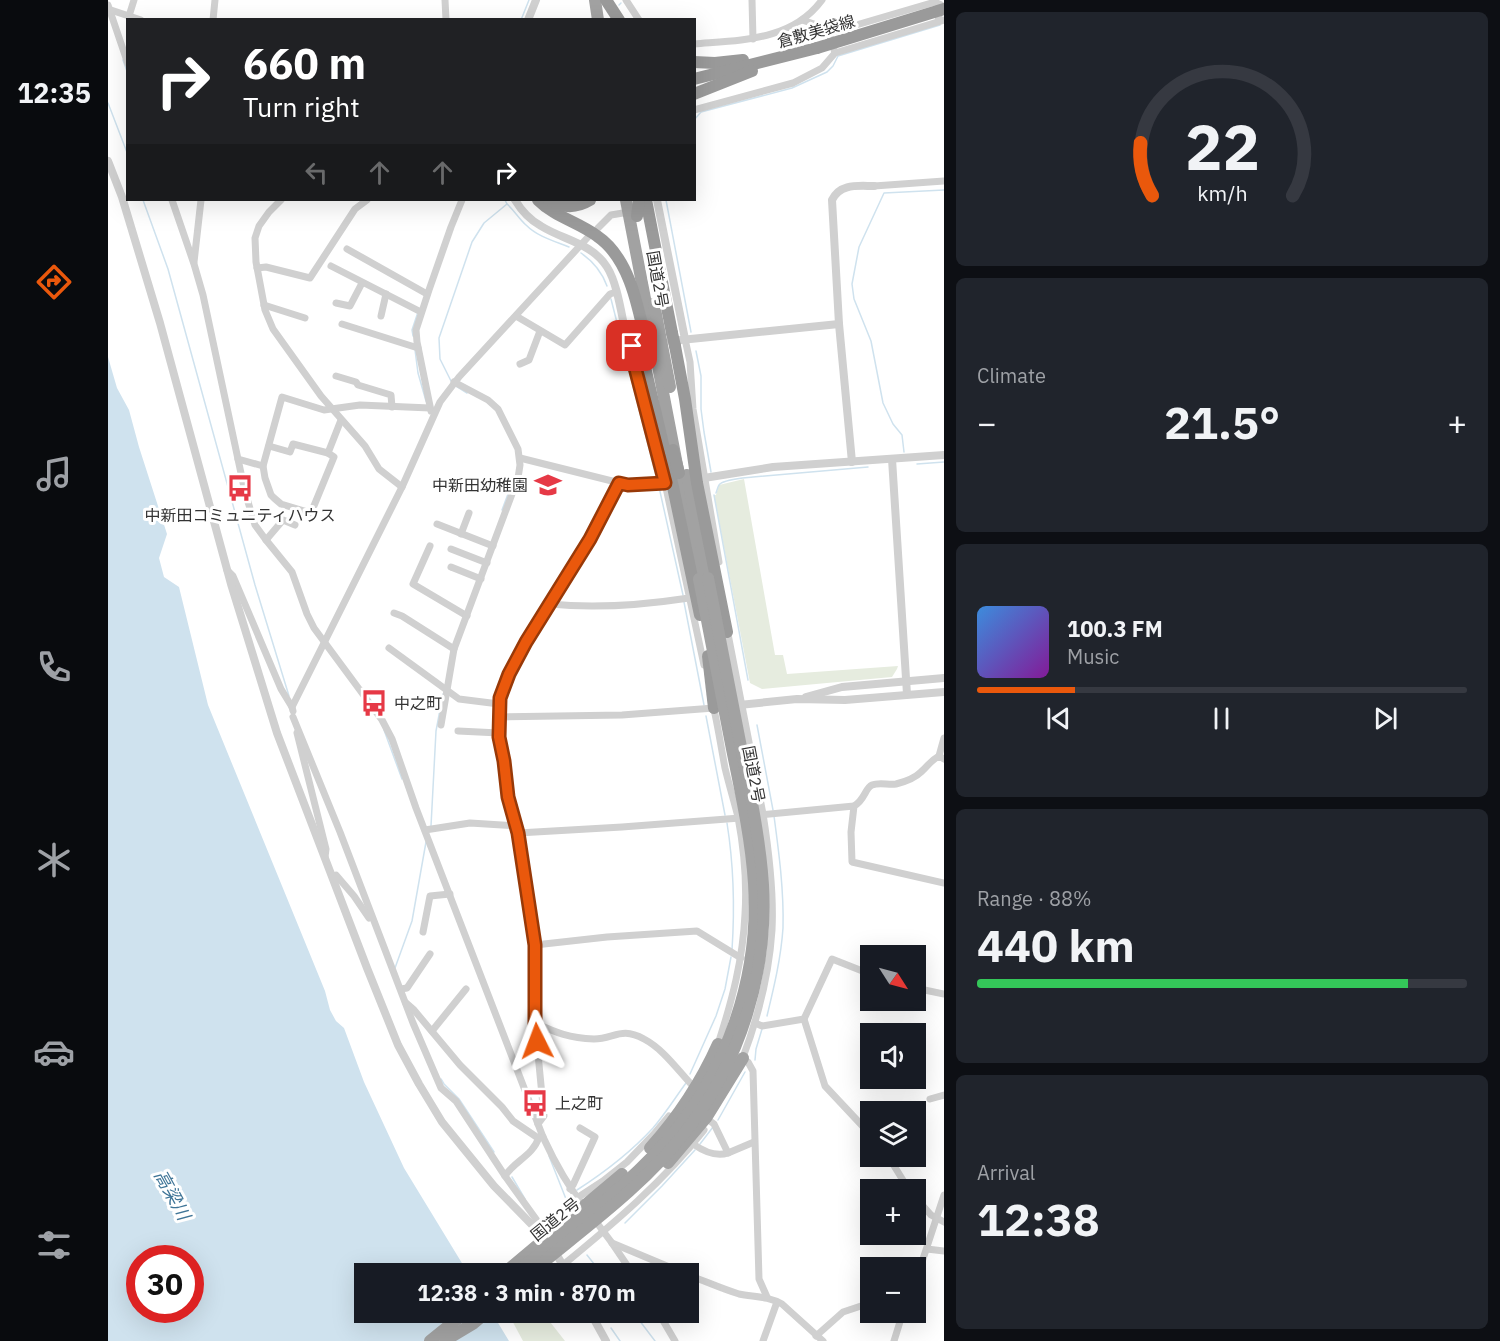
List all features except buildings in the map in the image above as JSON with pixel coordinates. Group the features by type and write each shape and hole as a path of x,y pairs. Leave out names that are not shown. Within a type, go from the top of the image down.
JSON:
{"highway":[{"path":"593,0 598,18"},
{"path":"606,0 618,18"},
{"name":"倉敷美袋線","path":"731,70 941,18"},
{"path":"696,62 741,61 804,52"},
{"path":"696,93 804,52"},
{"path":"696,73 731,70"},
{"path":"696,79 731,70"},
{"path":"539,201 556,214 596,235 616,252 625,268 633,290 679,473"},
{"path":"551,201 566,206 581,205 588,201"},
{"name":"国道2号","path":"542,1263 630,1190 655,1166 686,1131 713,1093 739,1037 750,1004 762,933 760,859 752,806 704,578 679,473 626,201"},
{"name":"国道2号","path":"528,1263 631,1177 672,1134 692,1108 717,1066 734,1023 751,956 754,909 752,860 744,807 634,201"},
{"path":"637,216 639,201"},
{"path":"653,203 697,483 727,632"},
{"path":"616,252 624,272 639,346 674,487 708,652 714,708"},
{"path":"516,1263 650,1148 692,1094 718,1044"},
{"path":"551,1263 621,1208 668,1163 706,1118 743,1058"},
{"path":"440,1339 452,1323"},
{"path":"440,1339 455,1323"},
{"path":"440,1339 464,1323"},
{"path":"440,1339 474,1323"}],"street":[{"path":"129,16 134,0"},
{"path":"213,18 215,0"},
{"path":"445,0 446,18"},
{"path":"529,18 536,0"},
{"path":"752,0 753,39"},
{"path":"696,44 753,39 783,31 802,20 822,0"},
{"path":"629,1 638,18"},
{"path":"696,109 793,83 822,68 835,53 941,18 941,6 935,2 829,33"},
{"path":"108,8 135,18"},
{"path":"108,8 126,58"},
{"path":"802,20 820,26 829,33 835,53"},
{"path":"108,161 122,197 160,323 227,570 277,733 398,1045 450,1133 494,1186 539,1228"},
{"path":"852,462 838,324 832,200 837,191 844,188 944,181"},
{"path":"172,201 203,295 245,492 255,525 292,572 307,614 324,643 382,720 392,739 541,1137 570,1188 625,1263"},
{"path":"194,264 201,201"},
{"path":"280,201 269,212 255,235 257,268 264,305 273,329 330,408 364,446 379,469 402,487"},
{"path":"257,268 266,267 310,278 355,209 366,201"},
{"path":"430,410 416,348 416,330 426,294 462,201"},
{"path":"516,201 538,224 594,252 608,268 627,339 639,346 631,352 667,482 689,598 725,768 738,818 744,859 746,913 741,958 733,997 718,1044 743,1058 753,1071 759,1279 767,1297"},
{"path":"598,228 611,215 623,213"},
{"path":"292,707 402,487 430,410 440,402 453,384 589,236"},
{"path":"347,249 426,294"},
{"path":"331,266 420,311"},
{"path":"336,303 350,306 362,283"},
{"path":"516,316 564,345 610,294 616,292"},
{"path":"381,316 386,294"},
{"path":"264,305 305,318"},
{"path":"342,324 416,348"},
{"path":"572,1263 696,1146 731,1087 743,1058 755,1023 766,976 772,928 771,880 763,814 727,632 729,616 702,477 693,409 690,362 676,340 838,324"},
{"path":"520,364 529,360 540,331"},
{"path":"336,376 391,395 392,407"},
{"path":"441,725 452,648 518,478 520,458 518,449 498,409 488,400 453,384"},
{"path":"269,446 290,452 293,444 328,453 333,457 311,513 281,504 271,495 265,478 263,466 282,397 324,410 360,405 430,410"},
{"path":"328,453 341,420"},
{"path":"702,477 773,467 944,455"},
{"path":"520,458 628,485 667,482"},
{"path":"238,459 263,466"},
{"path":"892,459 907,694"},
{"path":"538,1124 544,1116 535,1023 535,945 517,829 508,797 499,733 500,698 509,674 526,642 590,539 619,483"},
{"path":"461,534 470,513"},
{"path":"266,540 283,520 295,525"},
{"path":"437,524 491,545"},
{"path":"430,546 413,584 465,614"},
{"path":"451,549 485,562"},
{"path":"451,567 479,578"},
{"path":"227,570 233,576 281,689 292,707 326,849 325,857"},
{"path":"550,604 609,607 689,598"},
{"path":"394,613 452,648"},
{"path":"389,648 459,699 500,704"},
{"path":"797,699 842,687 944,678"},
{"path":"500,717 622,715 797,699 845,700 944,692"},
{"path":"293,717 402,989 404,1001 441,1088 456,1101 562,1263"},
{"path":"458,731 499,733"},
{"path":"425,830 470,823 517,829 622,827 854,806 861,801 872,785 894,784 924,770 931,760 941,757 944,738"},
{"path":"854,806 851,832 852,862 944,883"},
{"path":"333,876 336,875 354,896 376,927"},
{"path":"423,932 430,896 450,894"},
{"path":"535,945 697,931 741,958"},
{"path":"402,989 407,988 430,954"},
{"path":"860,970 832,959 804,1019 825,1086 860,1124"},
{"path":"432,1031 466,988"},
{"path":"926,990 944,994"},
{"path":"404,1001 513,1121 541,1137"},
{"path":"539,1228 577,1197 615,1172 654,1134 691,1084 727,1015"},
{"path":"755,1023 762,1026 804,1019"},
{"path":"535,1023 569,1037 597,1039 622,1032 645,1039 662,1052 691,1084"},
{"path":"930,1099 944,1095"},
{"path":"710,1121 714,1124 728,1153"},
{"path":"570,1188 595,1137 580,1128"},
{"path":"505,1176 509,1170 526,1158 541,1137"},
{"path":"696,1146 719,1154 728,1153 754,1142"},
{"path":"615,1172 639,1199"},
{"path":"924,1257 944,1195"},
{"path":"926,1208 944,1222"},
{"path":"612,1244 660,1263"},
{"path":"927,1249 944,1251"},
{"path":"699,1279 733,1292 767,1297 777,1302 820,1338 843,1312 860,1306"},
{"path":"763,1341 777,1302"},
{"path":"596,1323 606,1341"},
{"path":"664,1323 675,1341"},
{"path":"894,1341 900,1323"}],"shaded area":[{"path":"744,479 775,655 783,655 787,674 898,666 892,677 762,689 750,683 714,495 719,485"},
{"path":"513,1323 551,1323 565,1341 523,1341"}],"water":[{"name":"高梁川","path":"108,357 117,388 129,410 167,534 159,558 164,577 179,587 208,705 325,991 330,1010 336,1021 344,1028 364,1082 404,1168 462,1263 354,1263 354,1323 498,1323 509,1341 108,1341"}],"waterway":[{"path":"522,18 529,0"},
{"path":"696,118 701,112 792,88 827,72 838,56 940,25"},
{"path":"123,60 126,68"},
{"path":"108,103 126,150"},
{"path":"904,452 902,435 893,424 883,403 871,341 854,299 852,284 859,247 884,193 944,190"},
{"path":"143,201 168,269 255,585 289,696"},
{"path":"451,381 440,359 439,338 472,242 484,223 507,204 506,201"},
{"path":"666,201 691,332"},
{"path":"507,204 523,223 536,233 569,247"},
{"path":"581,253 597,268 607,286"},
{"path":"611,299 657,480"},
{"path":"413,336 412,330 418,312"},
{"path":"415,350 418,373 426,401"},
{"path":"696,351 701,376 701,409 711,472"},
{"path":"456,386 467,393"},
{"path":"917,464 944,462"},
{"path":"716,493 720,484 736,479 868,467"},
{"path":"502,510 511,486"},
{"path":"659,487 683,595"},
{"path":"714,495 748,680"},
{"path":"684,602 704,705"},
{"path":"431,826 436,731 443,694"},
{"path":"706,716 725,815"},
{"path":"757,725 773,810"},
{"path":"384,730 402,779"},
{"path":"767,1016 775,983 783,928 782,886 774,816"},
{"path":"727,823 733,886 732,950"},
{"path":"395,968 412,921 426,842"},
{"path":"690,1074 716,1016 725,989 731,957"},
{"path":"755,1060 762,1029"},
{"path":"718,1120 745,1072"},
{"path":"441,1079 459,1099 494,1152"},
{"path":"577,1190 617,1162 635,1146 662,1117 686,1083"},
{"path":"700,1144 713,1127"},
{"path":"625,1223 695,1150"},
{"path":"549,1156 567,1198"},
{"path":"512,1177 525,1199"},
{"path":"587,1255 593,1263"},
{"path":"641,1323 655,1341"},
{"path":"611,1328 620,1341"}],"place":[{"name":"中新田幼稚園","path":"548,485"},
{"name":"中新田コミュニティハウス","path":"240,488"},
{"name":"中之町","path":"374,703"},
{"name":"上之町","path":"535,1103"}],"route":[{"path":"537,1041 535,945 518,833 508,797 499,737 500,698 509,674 526,642 590,539 619,483 628,485 665,483 631,352 632,346"}]}
